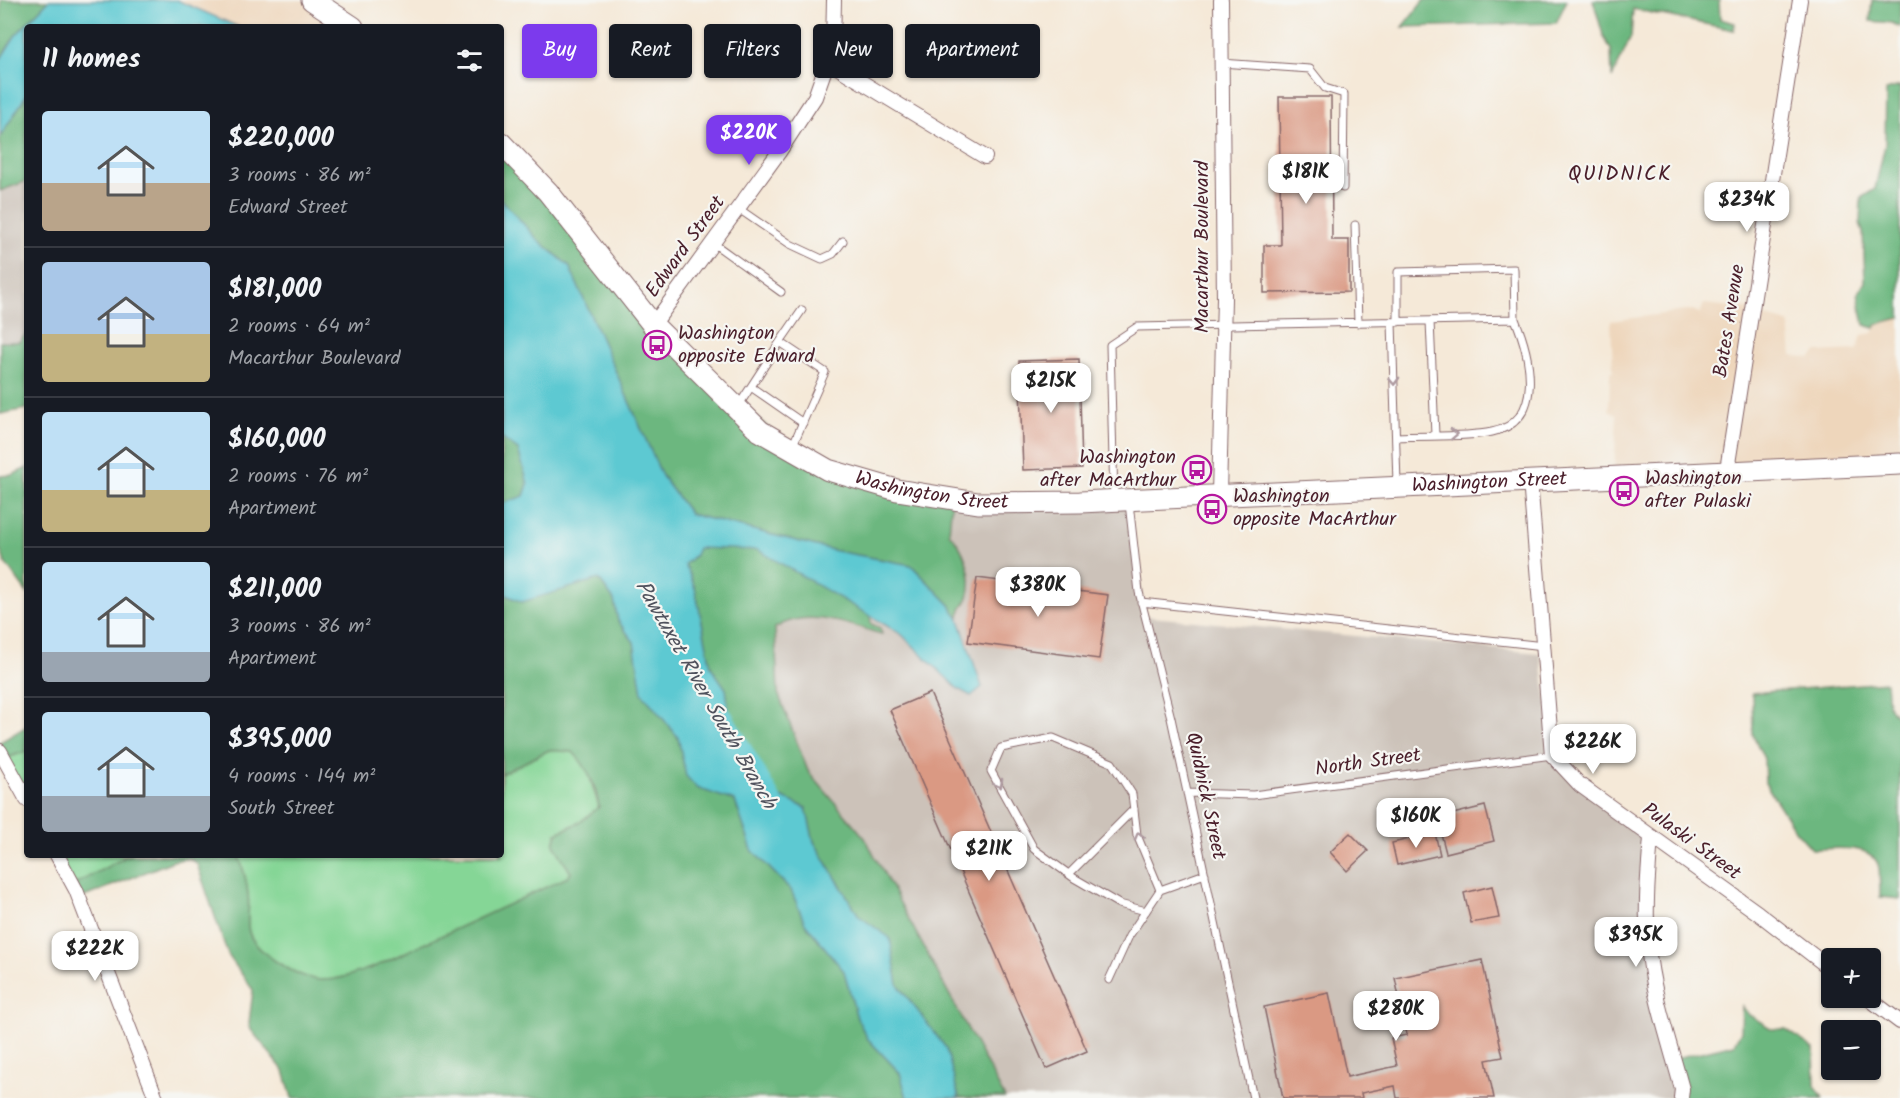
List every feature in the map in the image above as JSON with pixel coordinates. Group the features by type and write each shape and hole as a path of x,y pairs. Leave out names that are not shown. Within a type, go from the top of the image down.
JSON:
{"main road":[{"path":"320,2 349,24"},
{"name":"Washington Street","path":"504,147 548,192 653,325 760,431 828,470 897,489 978,502 1121,501 1219,494 1900,464"}],"street":[{"name":"Edward Street","path":"833,24 834,0"},
{"name":"Macarthur Boulevard","path":"1219,494 1224,326 1221,0"},
{"name":"Bates Avenue","path":"1727,470 1800,0"},
{"name":"Edward Street","path":"653,325 739,209 815,97 821,78"},
{"path":"855,78 985,157"},
{"path":"1530,480 1552,755"},
{"path":"0,751 24,795"},
{"name":"Pulaski Street","path":"1552,755 1580,785 1758,913 1821,962"},
{"path":"1651,838 1647,896 1648,946 1664,1024 1682,1089 1681,1098"},
{"path":"59,858 76,890 156,1098"},
{"path":"1881,1008 1900,1022"}],"lane":[{"path":"1221,63 1310,69 1325,88 1344,94 1343,188"},
{"path":"739,209 790,244 822,259 833,254 843,241"},
{"path":"1355,225 1358,323"},
{"path":"713,243 782,292"},
{"path":"1396,437 1492,432 1510,424 1524,411 1530,393 1529,368 1525,343 1515,319 1514,269 1398,272 1395,322 1396,437 1397,487"},
{"path":"737,408 802,310"},
{"path":"1224,326 1515,319"},
{"path":"1430,321 1435,435"},
{"name":"Quidnick Street","path":"1224,326 1137,327 1110,345 1121,501 1141,602 1171,718 1253,1098"},
{"path":"780,342 825,372 791,449"},
{"path":"751,387 803,423"},
{"path":"1141,602 1544,646"},
{"path":"1146,911 1119,904 1069,874 1034,849 991,771 1001,748 1053,738 1112,763 1132,794 1137,835 1160,890"},
{"name":"North Street","path":"1187,793 1253,795 1552,755"},
{"path":"1069,874 1134,809"},
{"path":"1109,980 1129,936 1160,890 1205,874"}],"shaded area":[{"path":"177,0 324,0 352,24 232,24"},
{"path":"24,182 24,336 19,342 0,342 0,191"},
{"path":"1704,304 1749,309 1753,314 1789,323 1792,356 1810,358 1818,352 1857,350 1862,335 1873,333 1877,324 1900,318 1900,462 1614,474 1617,415 1609,411 1610,373 1613,370 1611,321 1692,310 1700,313"},
{"path":"952,499 1129,501 1145,614 1151,617 1540,653 1555,758 1649,833 1649,948 1681,1098 1005,1098 865,838 808,771 778,693 775,628 788,619 819,618 882,634 880,628 871,624 870,615 901,634 958,689 982,687 959,619 959,608 968,598 949,533"}],"green space":[{"path":"1,0 49,0 24,24 0,60"},
{"path":"1424,0 1567,0 1556,23 1403,27"},
{"path":"1593,0 1719,0 1720,19 1735,23 1734,30 1633,9 1631,37 1612,78 1611,50 1603,35"},
{"path":"1872,0 1900,0 1900,27 1892,23 1870,21"},
{"path":"1900,86 1900,318 1877,324 1875,328 1864,325 1858,294 1865,282 1863,232 1860,223 1861,198 1875,189 1885,145 1886,90"},
{"path":"24,99 24,182 0,191 0,137"},
{"path":"504,147 652,321 791,449 952,499 949,533 959,546 967,563 970,581 968,597 959,619 950,605 911,565 836,551 690,514 662,476 569,266 537,239 504,202"},
{"path":"24,336 24,410 0,414 0,342 19,342"},
{"path":"504,440 518,450 528,484 524,496 504,503"},
{"path":"24,469 24,589 5,563 0,549 0,476 12,475"},
{"path":"697,548 758,549 870,615 871,624 880,628 882,634 814,618 787,622 775,628 778,693 808,771 865,838 1005,1098 959,1098 946,1048 898,985 890,939 859,916 814,842 806,808 767,791 748,776 731,727 726,689 711,667 695,588 685,564 695,555"},
{"path":"598,578 614,600 618,621 634,642 642,693 678,737 686,776 698,788 735,801 752,850 791,890 805,923 844,971 857,1018 868,1039 900,1073 907,1098 292,1098 284,1071 251,1030 249,1023 253,990 228,955 197,864 189,858 239,858 247,885 248,928 253,940 279,964 311,979 320,980 347,976 374,967 568,877 571,873 554,844 557,833 580,822 599,807 593,784 583,764 573,752 549,750 504,772 504,594 522,602"},
{"path":"1886,682 1888,705 1900,721 1900,899 1880,897 1879,868 1876,860 1869,854 1841,848 1812,849 1795,830 1765,783 1764,759 1753,735 1752,693"},
{"path":"24,728 24,752 4,759 0,742"},
{"path":"549,750 573,752 586,765 599,807 580,822 557,833 554,844 571,873 568,877 374,967 340,978 320,980 301,975 279,964 253,940 248,928 247,885 239,858 504,858 504,772"},
{"path":"24,752 24,796 4,759"},
{"path":"57,858 123,858 72,886"},
{"path":"123,858 189,858 173,861 77,900 72,886"},
{"path":"1742,1006 1749,1015 1772,1029 1786,1029 1814,1049 1815,1085 1823,1098 1681,1098 1676,1058 1734,1044 1741,1031"}],"water":[{"path":"49,0 177,0 232,24 26,24"},
{"path":"24,26 24,99 0,137 0,60"},
{"path":"504,202 537,239 569,266 662,476 690,514 836,551 911,565 950,605 959,619 982,687 971,696 958,689 901,634 758,550 698,548 695,555 685,564 695,588 711,667 726,689 731,727 748,776 767,791 806,808 814,842 859,916 890,938 898,985 946,1048 959,1098 907,1098 900,1073 868,1039 857,1018 844,971 805,923 791,890 752,850 735,801 697,788 686,776 678,737 642,693 634,642 618,621 614,600 599,579 522,602 504,594 504,503 524,496 528,484 518,450 504,440"}],"building":[{"path":"1279,97 1331,97 1332,240 1349,240 1349,292 1264,293 1264,245 1281,245"},
{"path":"1079,359 1082,468 1023,470 1019,361"},
{"path":"977,578 1108,595 1099,659 968,642"},
{"path":"930,693 1087,1051 1046,1069 890,710"},
{"path":"1485,806 1494,841 1446,853 1437,818"},
{"path":"1350,833 1368,851 1347,871 1330,852"},
{"path":"1435,833 1440,855 1397,865 1392,843"},
{"path":"1492,886 1499,918 1471,923 1464,893"},
{"path":"1482,960 1503,1057 1486,1060 1494,1098 1397,1098 1395,1086 1361,1093 1362,1098 1283,1098 1264,1007 1329,993 1347,1077 1397,1066 1391,1038 1407,1035 1395,978"}],"waterway":[{"name":"Pawtuxet River South Branch","path":"719,720 773,813"}],"place":[{"name":"Washington opposite Edward","path":"657,345"},
{"name":"Washington after MacArthur","path":"1197,470"},
{"name":"Washington after Pulaski","path":"1624,491"},
{"name":"Washington opposite MacArthur","path":"1212,509"}],"district":[{"name":"QUIDNICK","path":"1620,174"}]}
